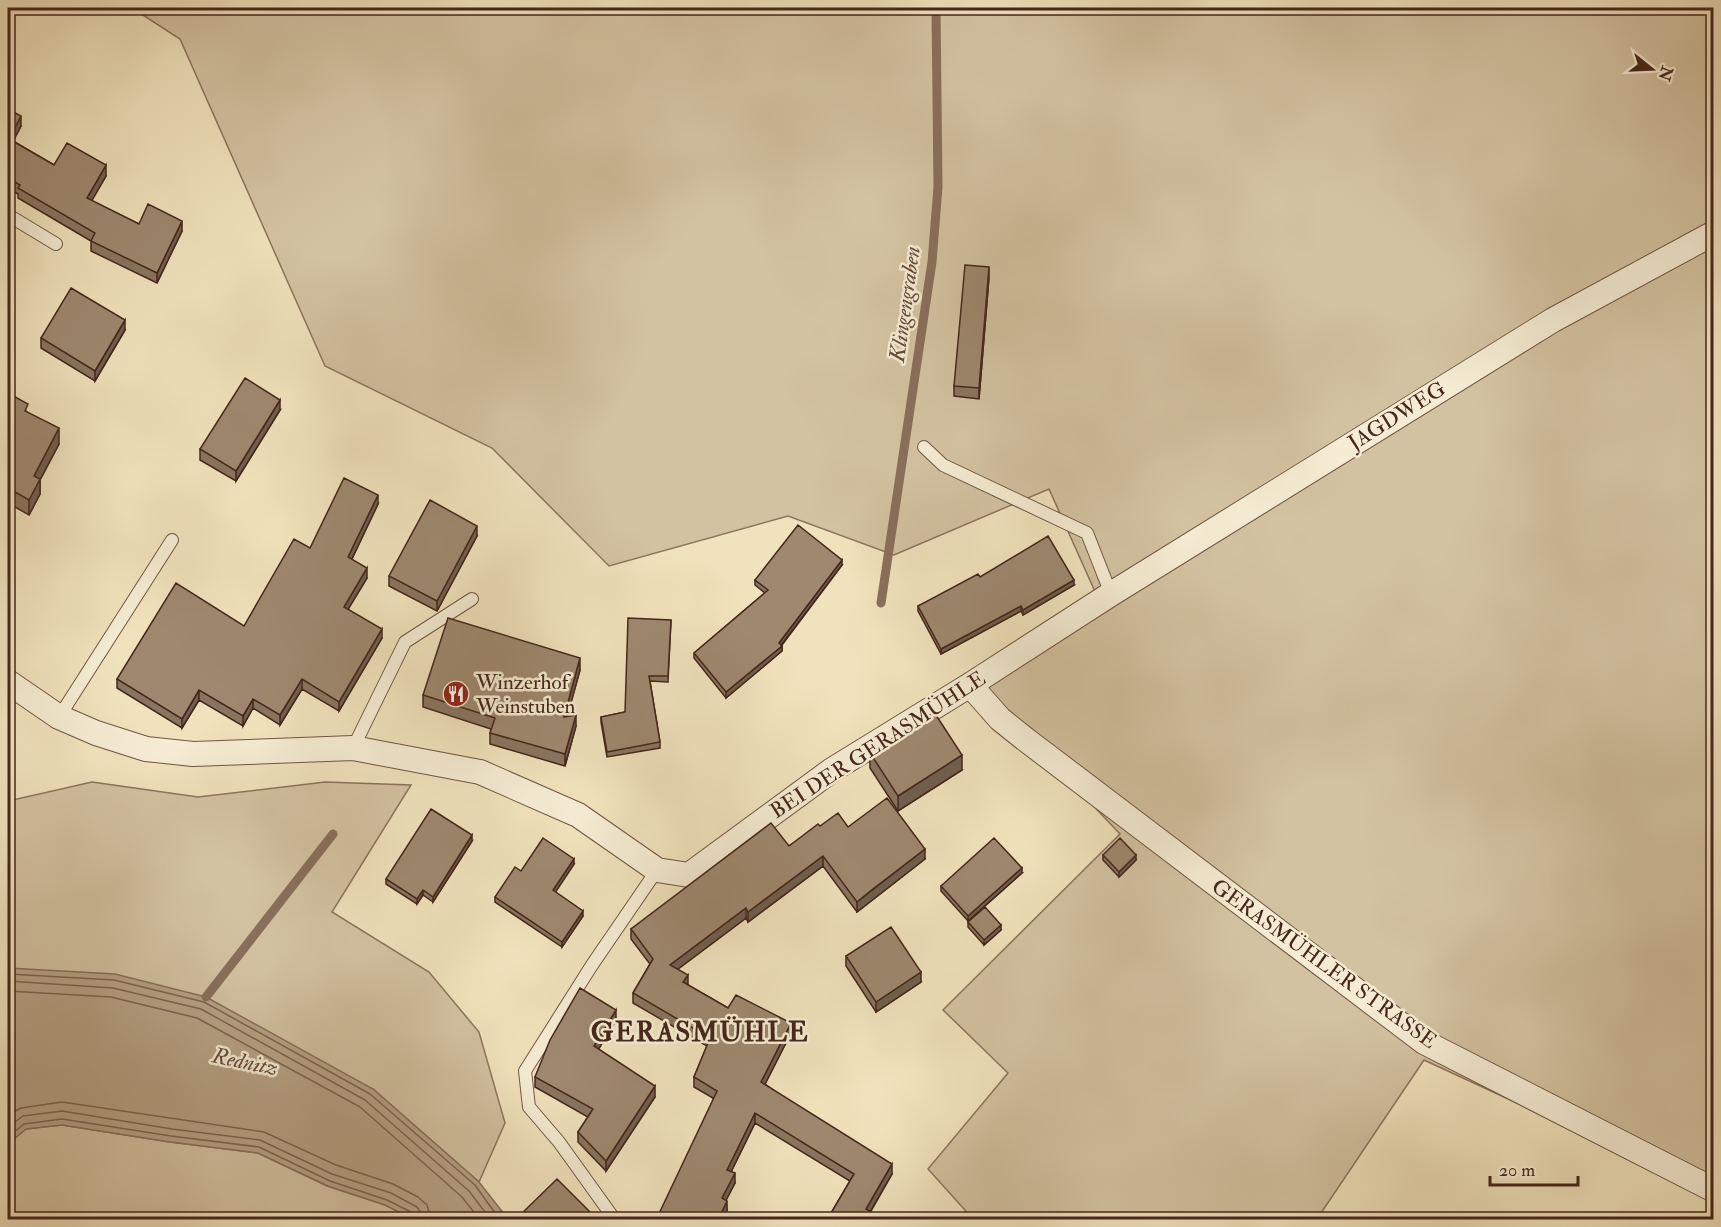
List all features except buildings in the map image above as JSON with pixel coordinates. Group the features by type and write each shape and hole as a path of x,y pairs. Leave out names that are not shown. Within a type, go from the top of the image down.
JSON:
{"street":[{"name":"JAGDWEG","path":"1086,609 1536,330 1713,232"},
{"name":"BEI DER GERASMÜHLE","path":"657,870 689,875 832,770 970,685 1086,609"},
{"path":"8,682 59,717 96,733 146,749 193,754 353,748 480,772 578,815 657,870"},
{"name":"GERASMÜHLER STRASSE","path":"970,685 1000,719 1025,739 1424,1042 1713,1190"}],"lane":[{"path":"8,215 56,244"},
{"path":"924,447 944,465 1087,533 1111,594"},
{"path":"59,717 172,540"},
{"path":"353,748 405,642 472,598"},
{"path":"615,1220 559,1142 529,1107 525,1071 592,965 657,870"}],"shaded area":[{"path":"132,8 1713,8 1713,1194 1424,1060 1317,1219 973,1219 928,1169 1008,1073 943,1010 1120,834 978,684 1097,596 1049,489 894,555 788,516 609,566 492,448 325,366 180,39"},
{"path":"92,782 198,797 325,782 411,785 332,912 429,972 479,1032 505,1123 479,1182 373,1089 8,968 8,801"},
{"path":"62,1125 258,1153 327,1186 385,1205 413,1219 8,1220 8,1144 26,1129"}],"water":[{"name":"Rednitz","path":"8,968 115,974 206,997 373,1089 479,1182 508,1219 413,1219 385,1205 328,1186 258,1153 62,1125 26,1129 8,1144"}],"waterway":[{"name":"Klingengraben","path":"881,603 932,262 938,187 936,8"},
{"path":"206,997 333,834"}],"place":[{"name":"Winzerhof Weinstuben","path":"456,694"}],"district":[{"name":"GERASMÜHLE","path":"700,1032"}]}
